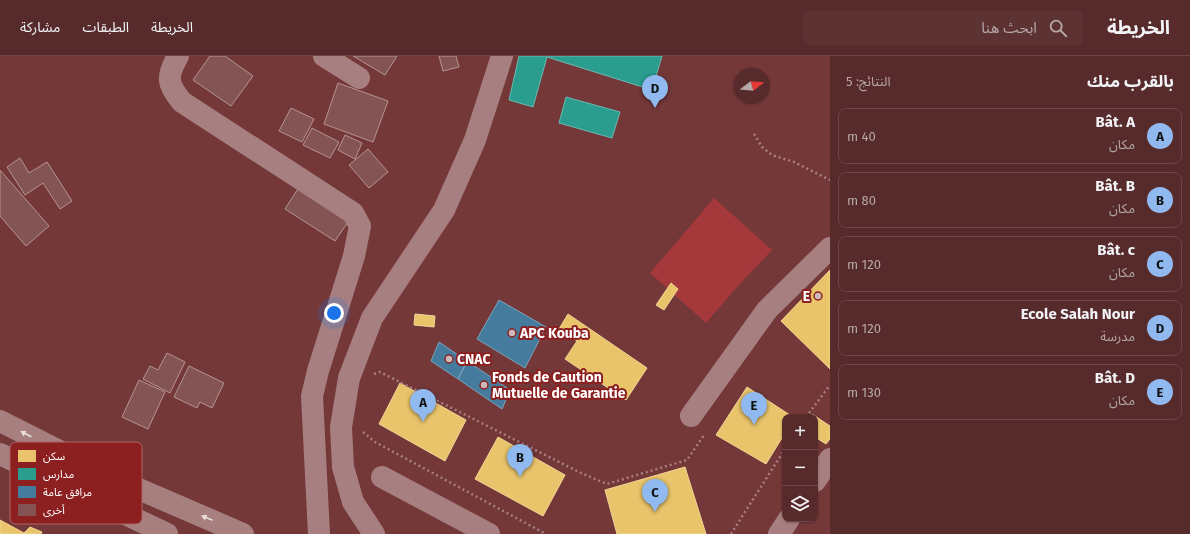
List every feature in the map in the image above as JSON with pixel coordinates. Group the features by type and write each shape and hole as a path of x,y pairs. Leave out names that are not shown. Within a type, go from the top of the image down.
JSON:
{"main road":[{"path":"0,421 42,442"},
{"path":"0,454 10,459"},
{"path":"142,490 243,534"},
{"path":"142,522 167,534"}],"street":[{"path":"178,56 170,77 172,90 182,102 353,213 360,226 354,256 318,371 312,396 319,534"},
{"path":"324,56 359,78"},
{"path":"374,534 353,502 343,466 341,427 349,378 372,318 444,210 475,140 502,56"},
{"path":"691,416 767,310 830,248"},
{"path":"818,477 830,459"},
{"path":"382,477 489,534"},
{"path":"778,534 787,522"}],"path":[{"path":"754,134 762,147 772,155 794,162 830,180"},
{"path":"370,375 380,372 581,473 607,484 687,460 704,434"},
{"path":"808,414 830,385"},
{"path":"376,442 546,534"},
{"path":"730,534 784,450"}],"shaded area":[{"path":"714,198 772,250 706,323 650,273"}],"building: سكن":[{"name":"E","path":"830,270 830,369 781,321"},
{"path":"671,283 678,289 664,310 656,305"},
{"path":"415,314 435,316 434,327 414,325"},
{"path":"568,314 647,368 626,400 565,359 577,341 559,329"},
{"path":"400,383 466,420 445,461 379,424"},
{"path":"747,387 788,414 782,414 782,438 766,464 716,435"},
{"path":"818,418 830,426 830,439 826,444 818,439"},
{"path":"498,437 565,475 543,516 475,479"},
{"path":"685,467 706,534 617,534 605,490"},
{"path":"0,520 24,533 30,527 42,532 41,534 0,534"}],"building: مدارس":[{"path":"519,56 662,56 652,90 547,57 533,107 509,100"},
{"path":"566,97 620,112 612,138 559,123"}],"building: مرافق عامة":[{"name":"APC Kouba","path":"499,300 546,327 525,368 477,339"},
{"name":"CNAC","path":"439,342 467,361 458,379 431,361"},
{"name":"Fonds de Caution Mutuelle de Garantie","path":"467,361 510,390 502,409 458,379"}],"building: أخرى":[{"path":"210,56 225,56 253,76 231,106 193,80"},
{"path":"353,56 397,56 385,75"},
{"path":"439,56 456,56 459,67 443,71"},
{"path":"338,83 388,101 373,142 324,124"},
{"path":"291,108 314,119 302,142 279,131"},
{"path":"312,128 339,142 330,158 303,145"},
{"path":"345,135 362,143 355,159 338,150"},
{"path":"368,149 388,172 369,188 349,165"},
{"path":"20,158 29,173 47,162 72,201 60,209 43,183 25,195 7,167"},
{"path":"0,170 49,226 26,246 0,216"},
{"path":"301,184 352,216 335,241 285,209"},
{"path":"167,353 185,362 170,393 143,379 150,366 158,370"},
{"path":"189,366 224,383 212,408 200,402 197,408 174,397"},
{"path":"139,380 165,392 148,429 122,417"}],"place":[{"name":"Ecole Salah Nour","path":"655,108"},
{"name":"E","path":"818,296"},
{"name":"APC Kouba","path":"512,333"},
{"name":"CNAC","path":"449,359"},
{"name":"Fonds de Caution Mutuelle de Garantie","path":"484,385"},
{"name":"Bât. A","path":"423,422"},
{"name":"Bât. D","path":"754,425"},
{"name":"Bât. B","path":"520,477"},
{"name":"Bât. c","path":"655,512"}]}
